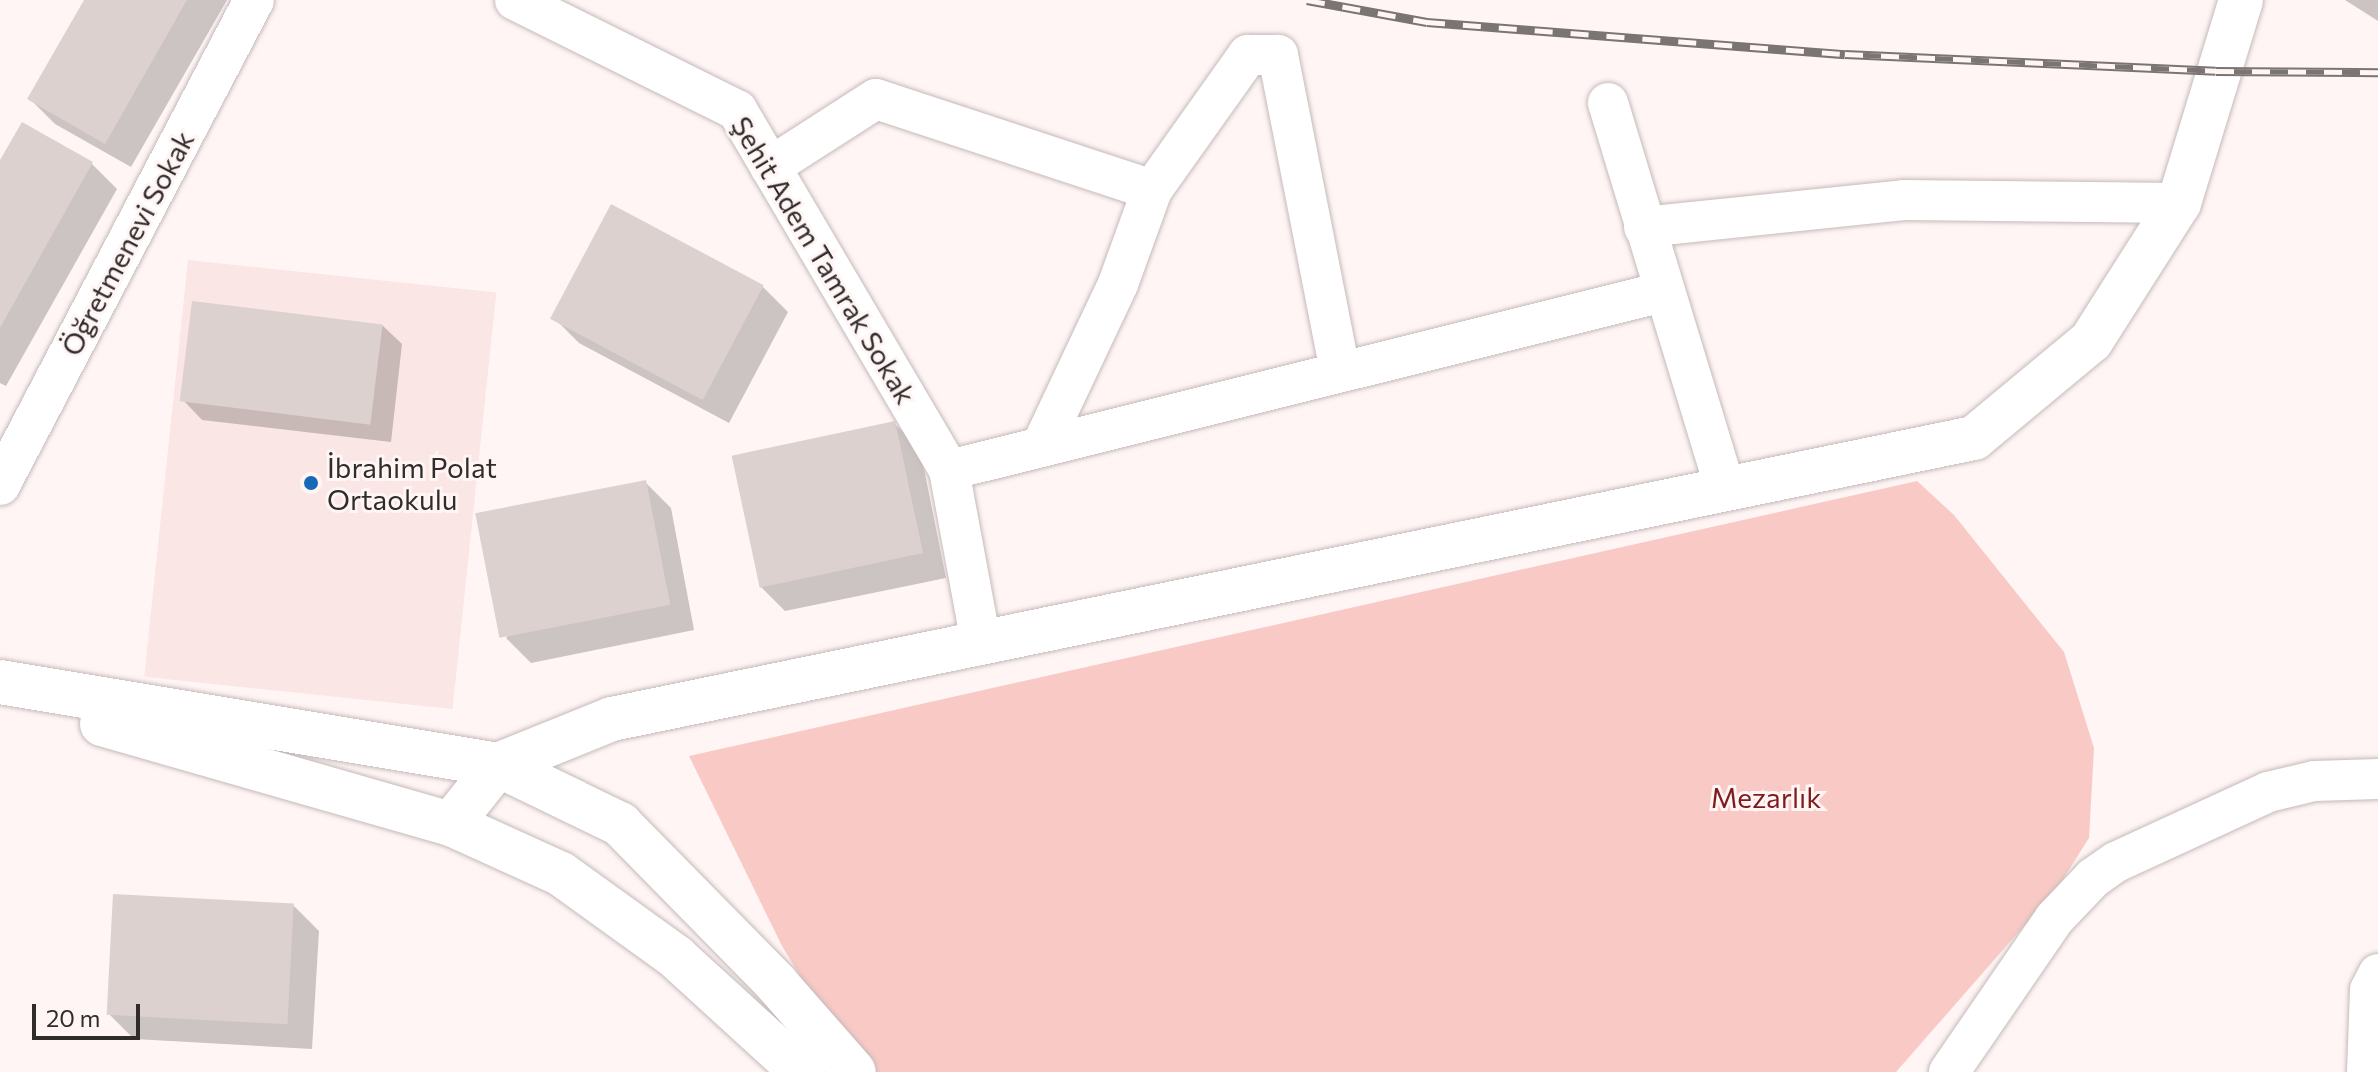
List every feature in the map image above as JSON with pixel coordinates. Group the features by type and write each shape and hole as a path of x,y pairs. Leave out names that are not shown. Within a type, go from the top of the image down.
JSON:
{"street":[{"name":"Öğretmenevi Sokak","path":"0,485 254,0"},
{"name":"Şehit Adem Tamrak Sokak","path":"515,0 737,110 949,470 981,643"},
{"path":"451,824 498,765 612,719 1974,438 2091,341 2179,203 2241,0"},
{"path":"1041,447 1118,284 1152,190 1248,55 1278,55 1340,372"},
{"path":"770,167 876,99 1152,190"},
{"path":"1608,103 1725,489"},
{"path":"1644,227 1904,200 2179,203"},
{"path":"949,470 1663,292"},
{"path":"0,682 498,765 620,824 776,983 854,1072"},
{"path":"0,694 451,824 561,874 676,957 802,1072"},
{"path":"1949,1072 2054,919 2093,878 2116,862 2268,792 2314,781 2378,779"},
{"path":"2367,1072 2370,990 2378,974"}],"shaded area":[{"name":"İbrahim Polat Ortaokulu","path":"188,260 496,292 453,709 144,677"}],"green space":[{"name":"Mezarlık","path":"1917,481 1954,515 2064,652 2094,748 2089,838 2058,887 1896,1072 858,1072 782,946 689,756"}],"building":[{"path":"84,0 187,0 105,144 27,99"},
{"path":"22,122 93,162 0,328 0,160"},
{"path":"611,204 764,285 703,400 550,319"},
{"path":"192,301 383,324 370,425 180,401"},
{"path":"895,421 923,553 760,588 732,456"},
{"path":"646,480 670,605 499,638 475,513"},
{"path":"113,894 294,903 287,1024 107,1015"}],"railway":[{"path":"1307,0 1427,22 1845,54 2216,71 2378,72"}],"place":[{"name":"İbrahim Polat Ortaokulu","path":"311,483"}]}
